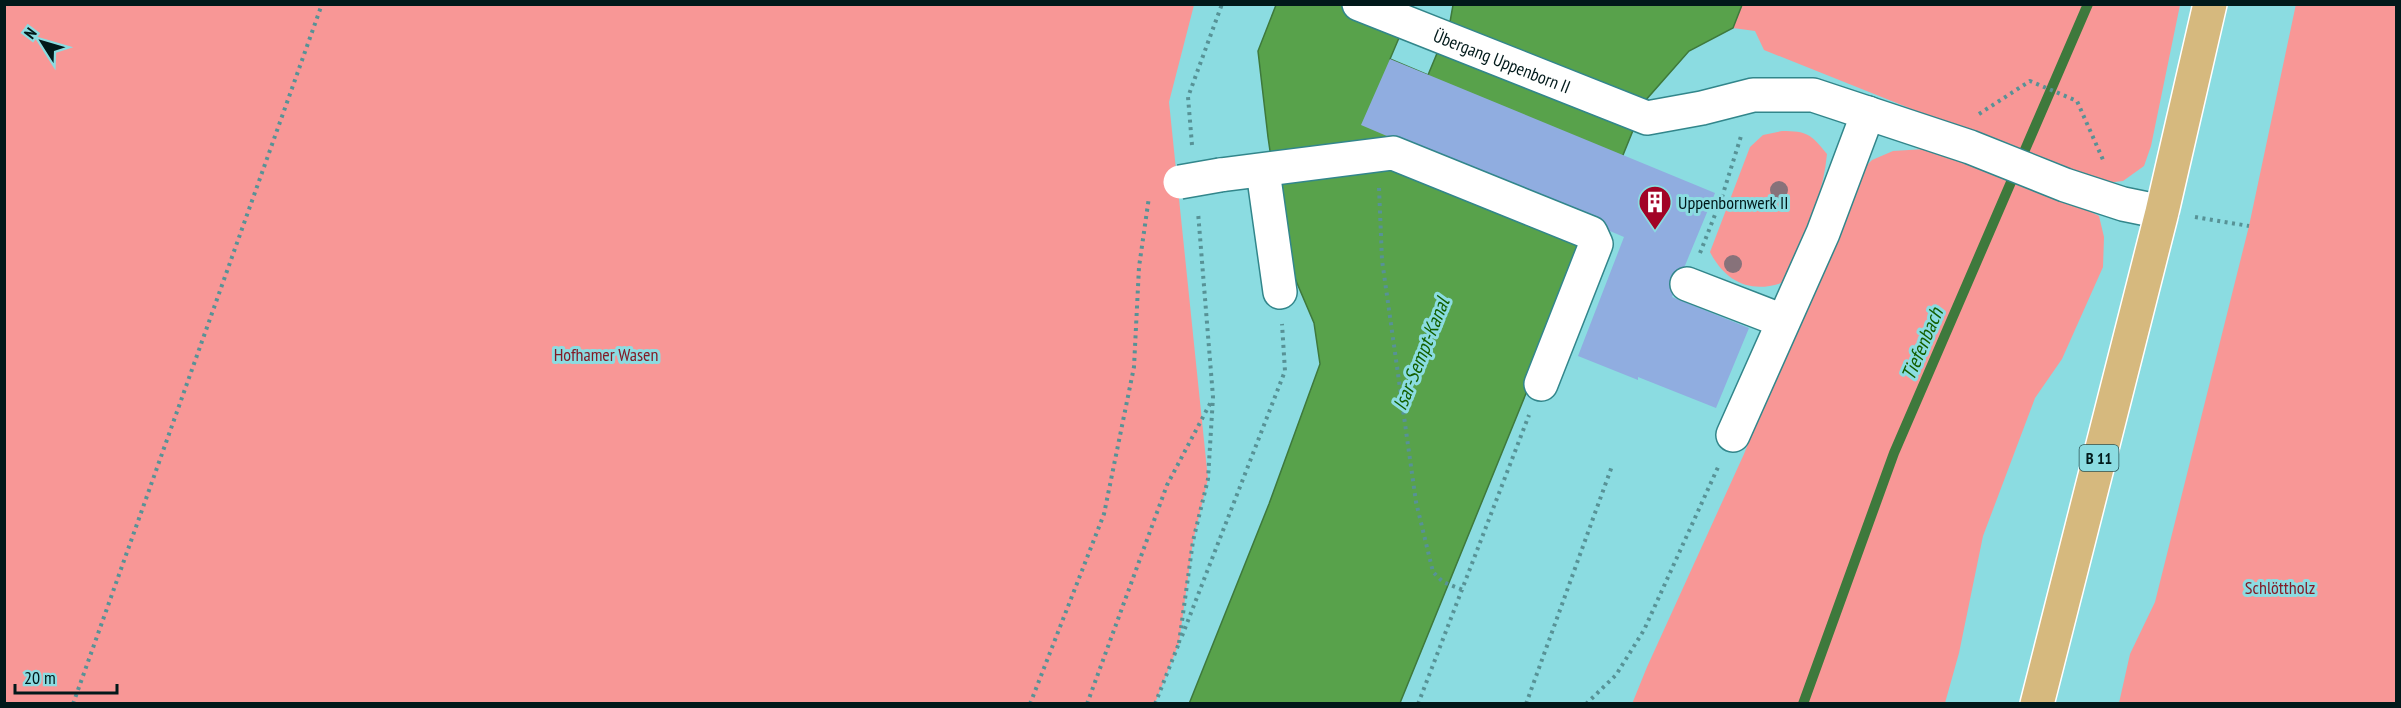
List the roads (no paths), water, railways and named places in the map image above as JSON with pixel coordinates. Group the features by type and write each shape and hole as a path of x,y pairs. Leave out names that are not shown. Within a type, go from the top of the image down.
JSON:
{"main road":[{"name":"B 11","path":"2037,704 2162,212 2210,4"}],"lane":[{"name":"Übergang Uppenborn II","path":"1359,4 1647,118 1702,108 1753,95 1813,95 1868,113"},
{"path":"1733,435 1822,232 1868,113 1970,147 2065,186 2124,204 2162,212"},
{"path":"1190,179 1393,153 1591,233 1596,244 1541,384"},
{"path":"1269,170 1280,292"},
{"path":"1687,284 1784,321"}],"water":[{"name":"Isar-Sempt-Kanal","path":"1276,5 1413,5 1390,59 1428,75 1450,22 1453,5 1742,5 1733,28 1689,51 1645,101 1400,703 1189,704 1269,504 1320,364 1314,323 1285,255 1268,137 1258,51"}],"waterway":[{"name":"Tiefenbach","path":"1803,704 1894,453 2088,4"}],"place":[{"name":"Uppenbornwerk II","path":"1655,231"}],"park label":[{"name":"Hofhamer Wasen","path":"606,354"},
{"name":"Schlöttholz","path":"2280,587"}]}
